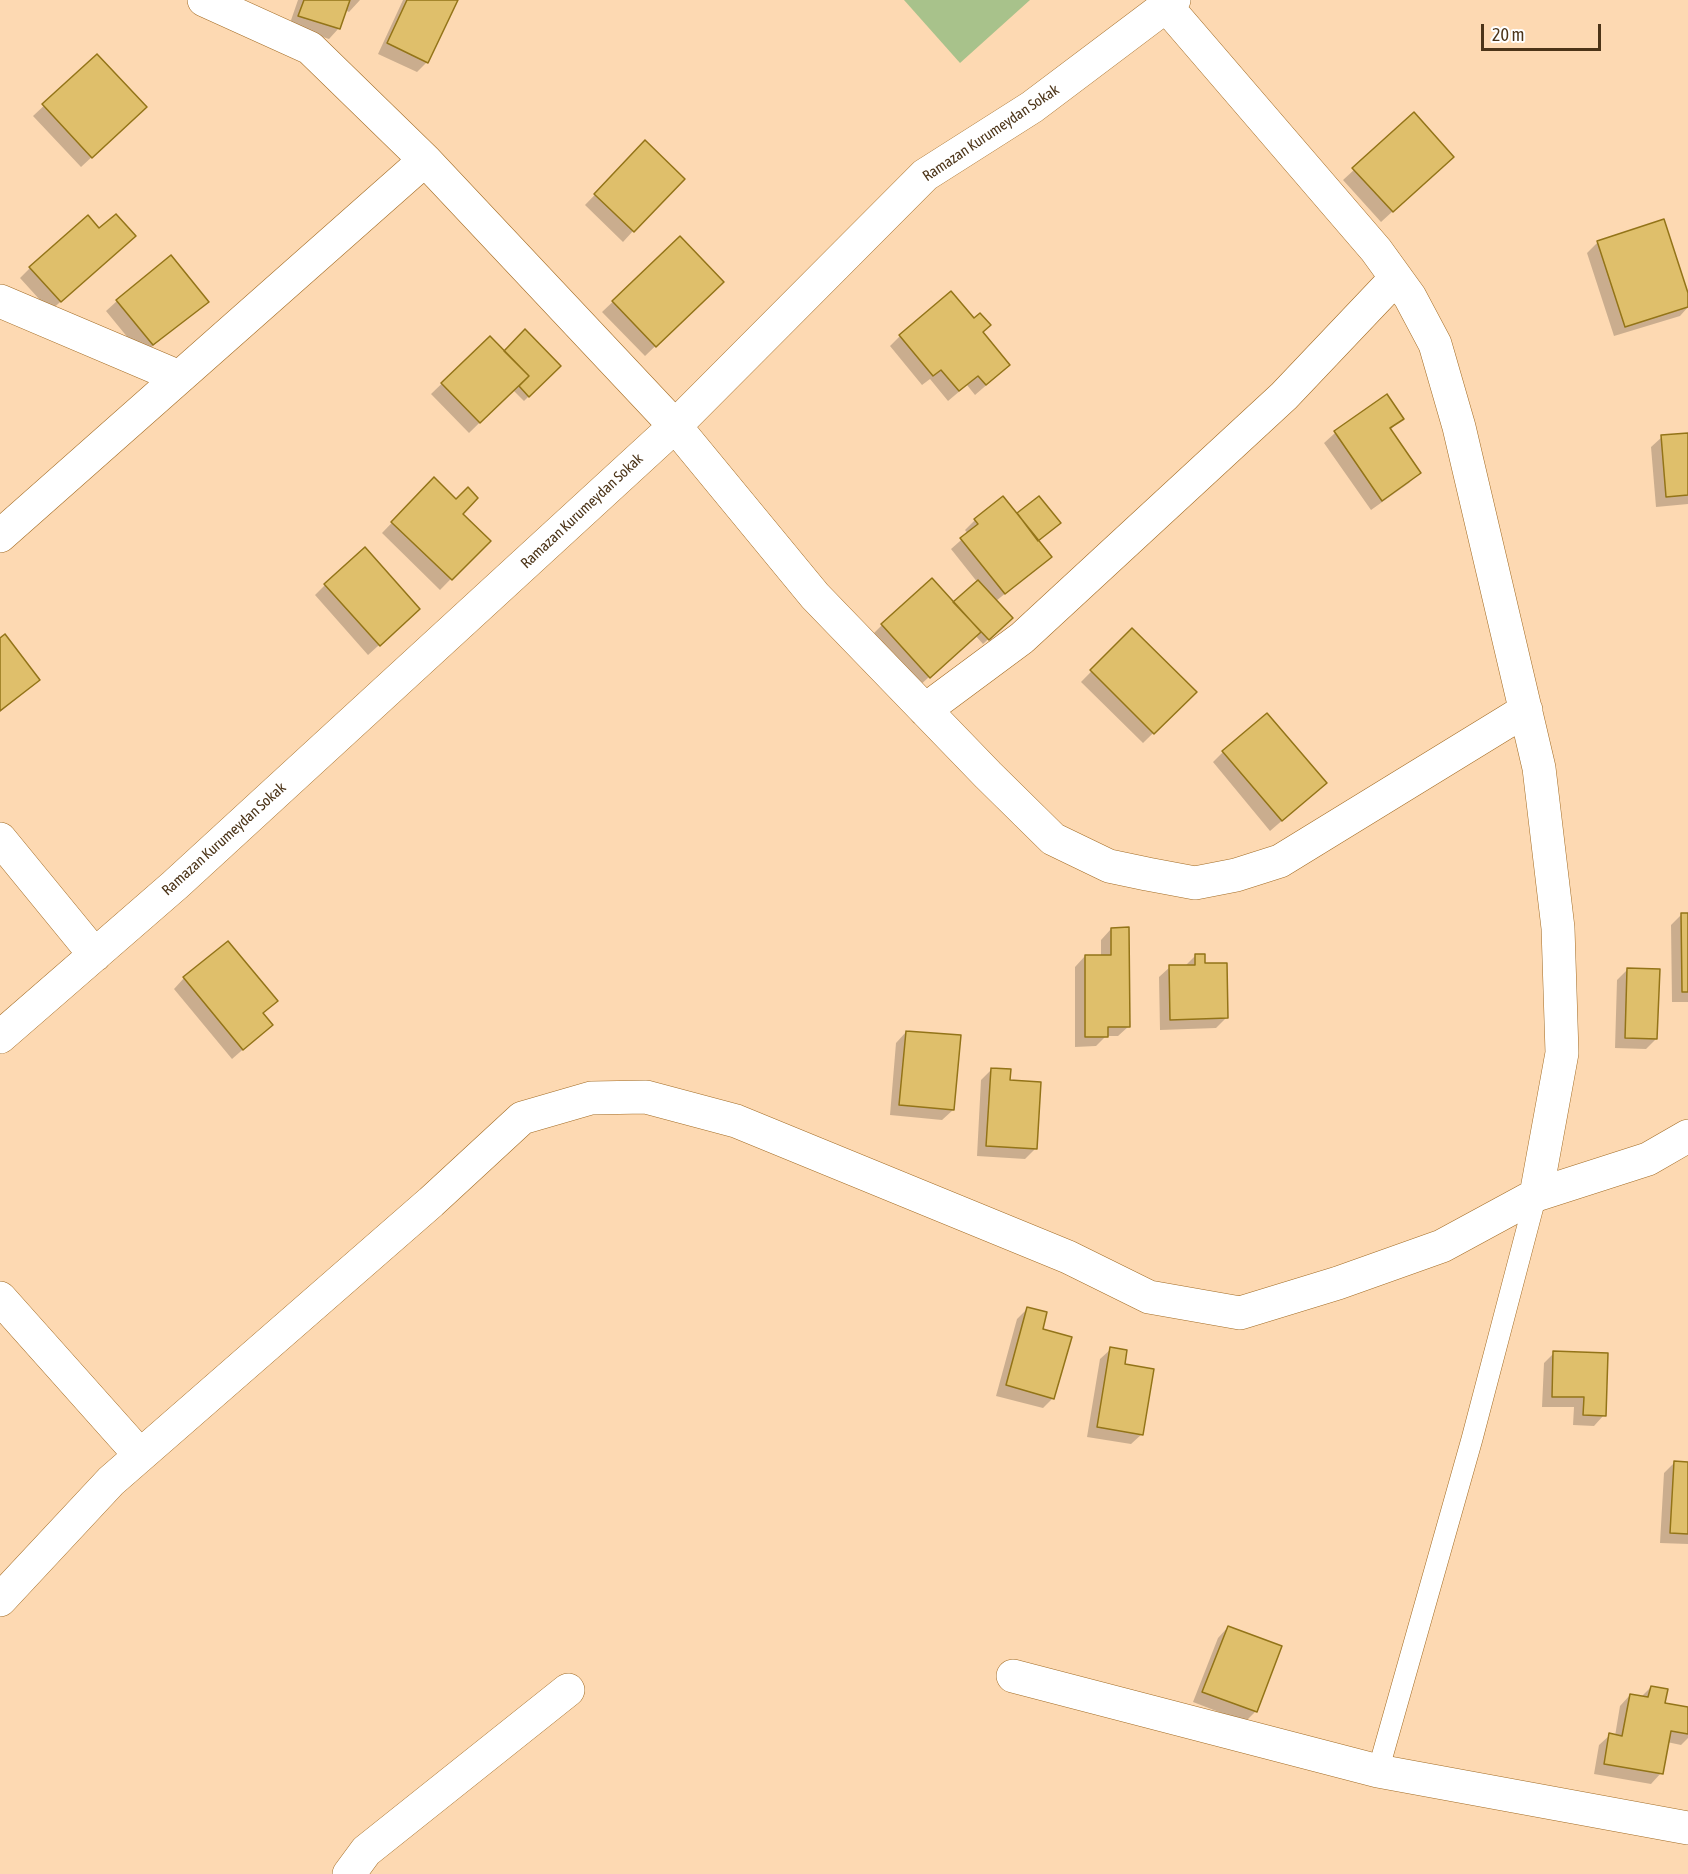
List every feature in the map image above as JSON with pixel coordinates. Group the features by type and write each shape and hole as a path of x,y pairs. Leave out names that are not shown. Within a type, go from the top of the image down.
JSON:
{"street":[{"path":"204,0 310,48 425,160 675,426 815,596 1053,839 1109,866 1194,883 1236,875 1280,861 1526,710"},
{"path":"1171,3 1362,234 1410,297 1435,344 1459,427 1539,768 1558,928 1562,1053 1536,1195"},
{"name":"Ramazan Kurumeydan Sokak","path":"0,1037 175,885 675,426 925,175 1032,107 1171,3"},
{"path":"0,536 425,160"},
{"path":"925,710 1022,638 1284,396 1396,278"},
{"path":"0,301 179,377"},
{"path":"0,839 94,955"},
{"path":"0,1600 111,1481 431,1202 522,1118 591,1098 646,1097 736,1121 1068,1257 1149,1297 1240,1313 1338,1283 1442,1246 1536,1195 1648,1159 1688,1136"},
{"path":"0,1298 140,1455"},
{"path":"1013,1676 1378,1771 1688,1828"},
{"path":"349,1874 366,1851 568,1690"}],"lane":[{"path":"1378,1771 1472,1439 1536,1195"}],"green space":[{"path":"904,0 1030,0 960,63"}],"building":[{"path":"304,0 350,0 340,29 298,16"},
{"path":"407,0 458,0 428,63 387,43"},
{"path":"97,54 147,107 92,158 42,104"},
{"path":"1414,112 1454,157 1393,212 1352,168"},
{"path":"645,140 685,179 634,232 594,194"},
{"path":"116,214 136,236 61,302 29,267 88,215 99,228"},
{"path":"1664,219 1688,293 1688,307 1625,327 1597,241"},
{"path":"680,236 724,282 656,347 612,301"},
{"path":"171,255 209,302 153,345 116,300"},
{"path":"951,291 974,318 980,313 991,325 983,332 1010,365 986,385 978,376 959,391 941,370 933,376 899,335"},
{"path":"525,329 561,366 529,397 519,386 529,376 504,351"},
{"path":"490,336 529,376 480,423 441,383"},
{"path":"1387,394 1404,419 1390,428 1421,473 1382,501 1334,431"},
{"path":"1688,433 1688,495 1666,497 1661,435"},
{"path":"434,477 456,499 468,487 478,498 463,514 491,541 452,580 391,522"},
{"path":"1003,496 1052,557 1005,594 960,538 978,524 974,519"},
{"path":"1039,496 1061,523 1038,541 1017,513"},
{"path":"365,547 420,609 380,646 324,584"},
{"path":"932,578 981,632 930,678 881,624"},
{"path":"978,580 1013,618 989,640 953,602"},
{"path":"1132,628 1197,692 1154,734 1090,670"},
{"path":"5,634 40,680 0,711 0,638"},
{"path":"1267,713 1327,783 1282,821 1222,751"},
{"path":"1681,913 1688,913 1688,992 1682,992"},
{"path":"1129,927 1130,1027 1108,1027 1108,1037 1085,1037 1085,955 1111,955 1111,928"},
{"path":"228,941 278,1001 263,1013 273,1025 243,1050 183,977"},
{"path":"1195,954 1205,954 1205,963 1227,963 1228,1018 1170,1020 1169,965 1195,965"},
{"path":"1627,968 1660,969 1657,1039 1625,1038"},
{"path":"906,1031 961,1035 954,1110 899,1105"},
{"path":"991,1068 1011,1069 1010,1080 1041,1082 1037,1149 986,1146"},
{"path":"1027,1307 1047,1312 1043,1329 1072,1337 1054,1399 1006,1385"},
{"path":"1110,1347 1127,1350 1125,1364 1154,1369 1143,1435 1097,1427"},
{"path":"1553,1351 1608,1353 1606,1416 1583,1415 1584,1397 1552,1397"},
{"path":"1674,1461 1688,1462 1688,1534 1670,1533"},
{"path":"1228,1626 1282,1646 1257,1712 1202,1692"},
{"path":"1651,1686 1668,1689 1665,1703 1688,1707 1688,1734 1671,1731 1663,1774 1604,1764 1609,1733 1622,1736 1630,1694 1648,1697"}]}
